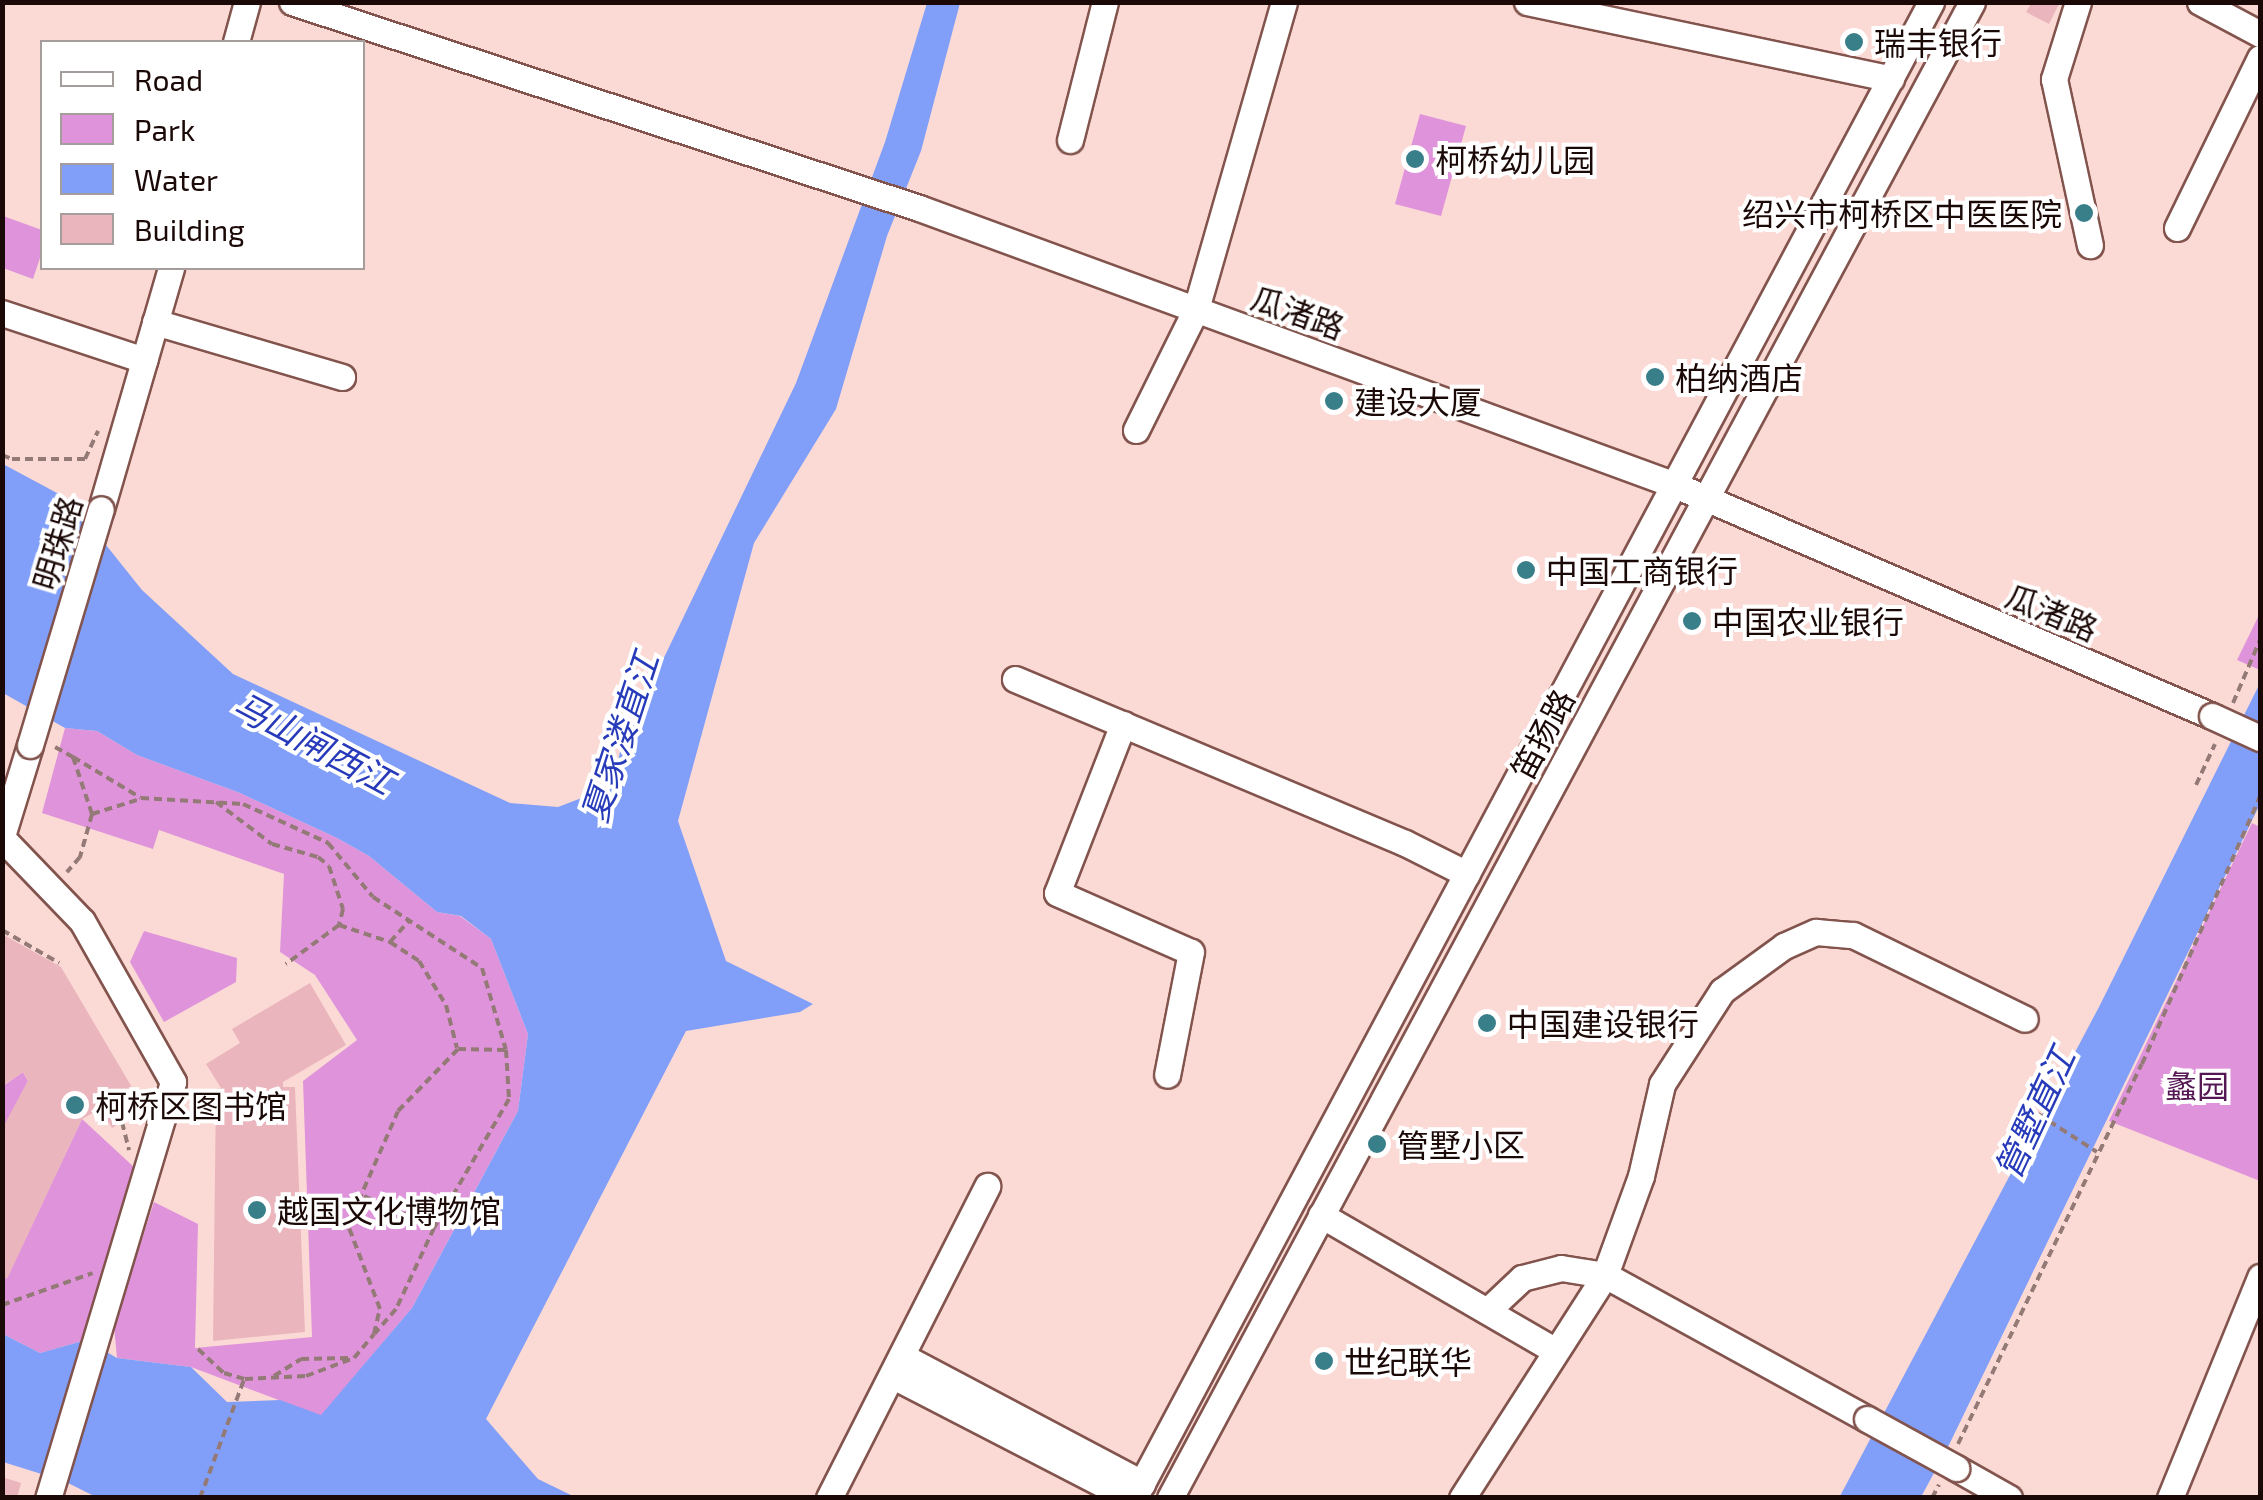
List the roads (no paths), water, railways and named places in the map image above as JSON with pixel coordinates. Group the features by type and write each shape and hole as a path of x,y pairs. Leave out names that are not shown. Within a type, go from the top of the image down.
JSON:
{"street":[{"path":"237,40 247,2"},
{"name":"瓜渚路","path":"292,2 919,208 1675,485 2260,738"},
{"path":"1070,140 1105,2"},
{"path":"1136,430 1196,309 1284,2"},
{"path":"1527,2 1891,79"},
{"name":"笛扬路","path":"1135,1493 1932,2"},
{"name":"笛扬路","path":"1170,1498 1972,2"},
{"path":"2078,2 2054,79 2090,245"},
{"path":"2200,2 2260,34"},
{"path":"2177,228 2260,58"},
{"name":"明珠路","path":"2,837 36,742 170,270"},
{"path":"2,313 144,360"},
{"path":"155,322 342,377"},
{"path":"1015,679 1467,874"},
{"path":"1122,724 1058,893 1190,952 1167,1075"},
{"path":"2,837 82,922 173,1082 51,1488"},
{"path":"1462,1498 1605,1276 1641,1176 1662,1084 1722,991 1784,946 1816,932 1853,934 2025,1019"},
{"path":"829,1498 987,1186"},
{"path":"1321,1215 1554,1350"},
{"path":"1486,1311 1522,1278 1561,1268 1605,1276 1952,1463 2009,1498"},
{"path":"2170,1498 2260,1278"},
{"path":"898,1366 1135,1493"}],"water":[{"name":"马山闸西江","path":"927,3 960,3 921,151 887,236 836,409 754,543 678,821 726,961 813,1004 800,1012 686,1031 486,1419 538,1479 575,1497 96,1497 64,1481 3,1462 3,1334 40,1353 86,1340 117,1358 191,1367 227,1402 280,1400 321,1415 412,1308 518,1111 528,1034 491,939 461,916 437,912 369,856 240,793 137,755 97,731 65,728 3,693 3,464 70,500 142,590 233,674 510,803 558,807 613,786 621,747 796,383 885,142"},
{"path":"2260,683 2260,804 1948,1447 1921,1497 1839,1498 2100,1005"}],"place":[{"name":"瑞丰银行","path":"1854,42"},
{"name":"柯桥幼儿园","path":"1415,159"},
{"name":"绍兴市柯桥区中医医院","path":"2084,213"},
{"name":"柏纳酒店","path":"1655,377"},
{"name":"建设大厦","path":"1334,401"},
{"name":"中国工商银行","path":"1526,570"},
{"name":"中国农业银行","path":"1692,621"},
{"name":"中国建设银行","path":"1487,1023"},
{"name":"柯桥区图书馆","path":"75,1105"},
{"name":"管墅小区","path":"1377,1144"},
{"name":"越国文化博物馆","path":"257,1210"},
{"name":"世纪联华","path":"1324,1361"}],"water label":[{"name":"夏家溇直江","path":"619,737"},
{"name":"管墅直江","path":"2034,1113"}],"park label":[{"name":"蠡园","path":"2197,1085"}]}
